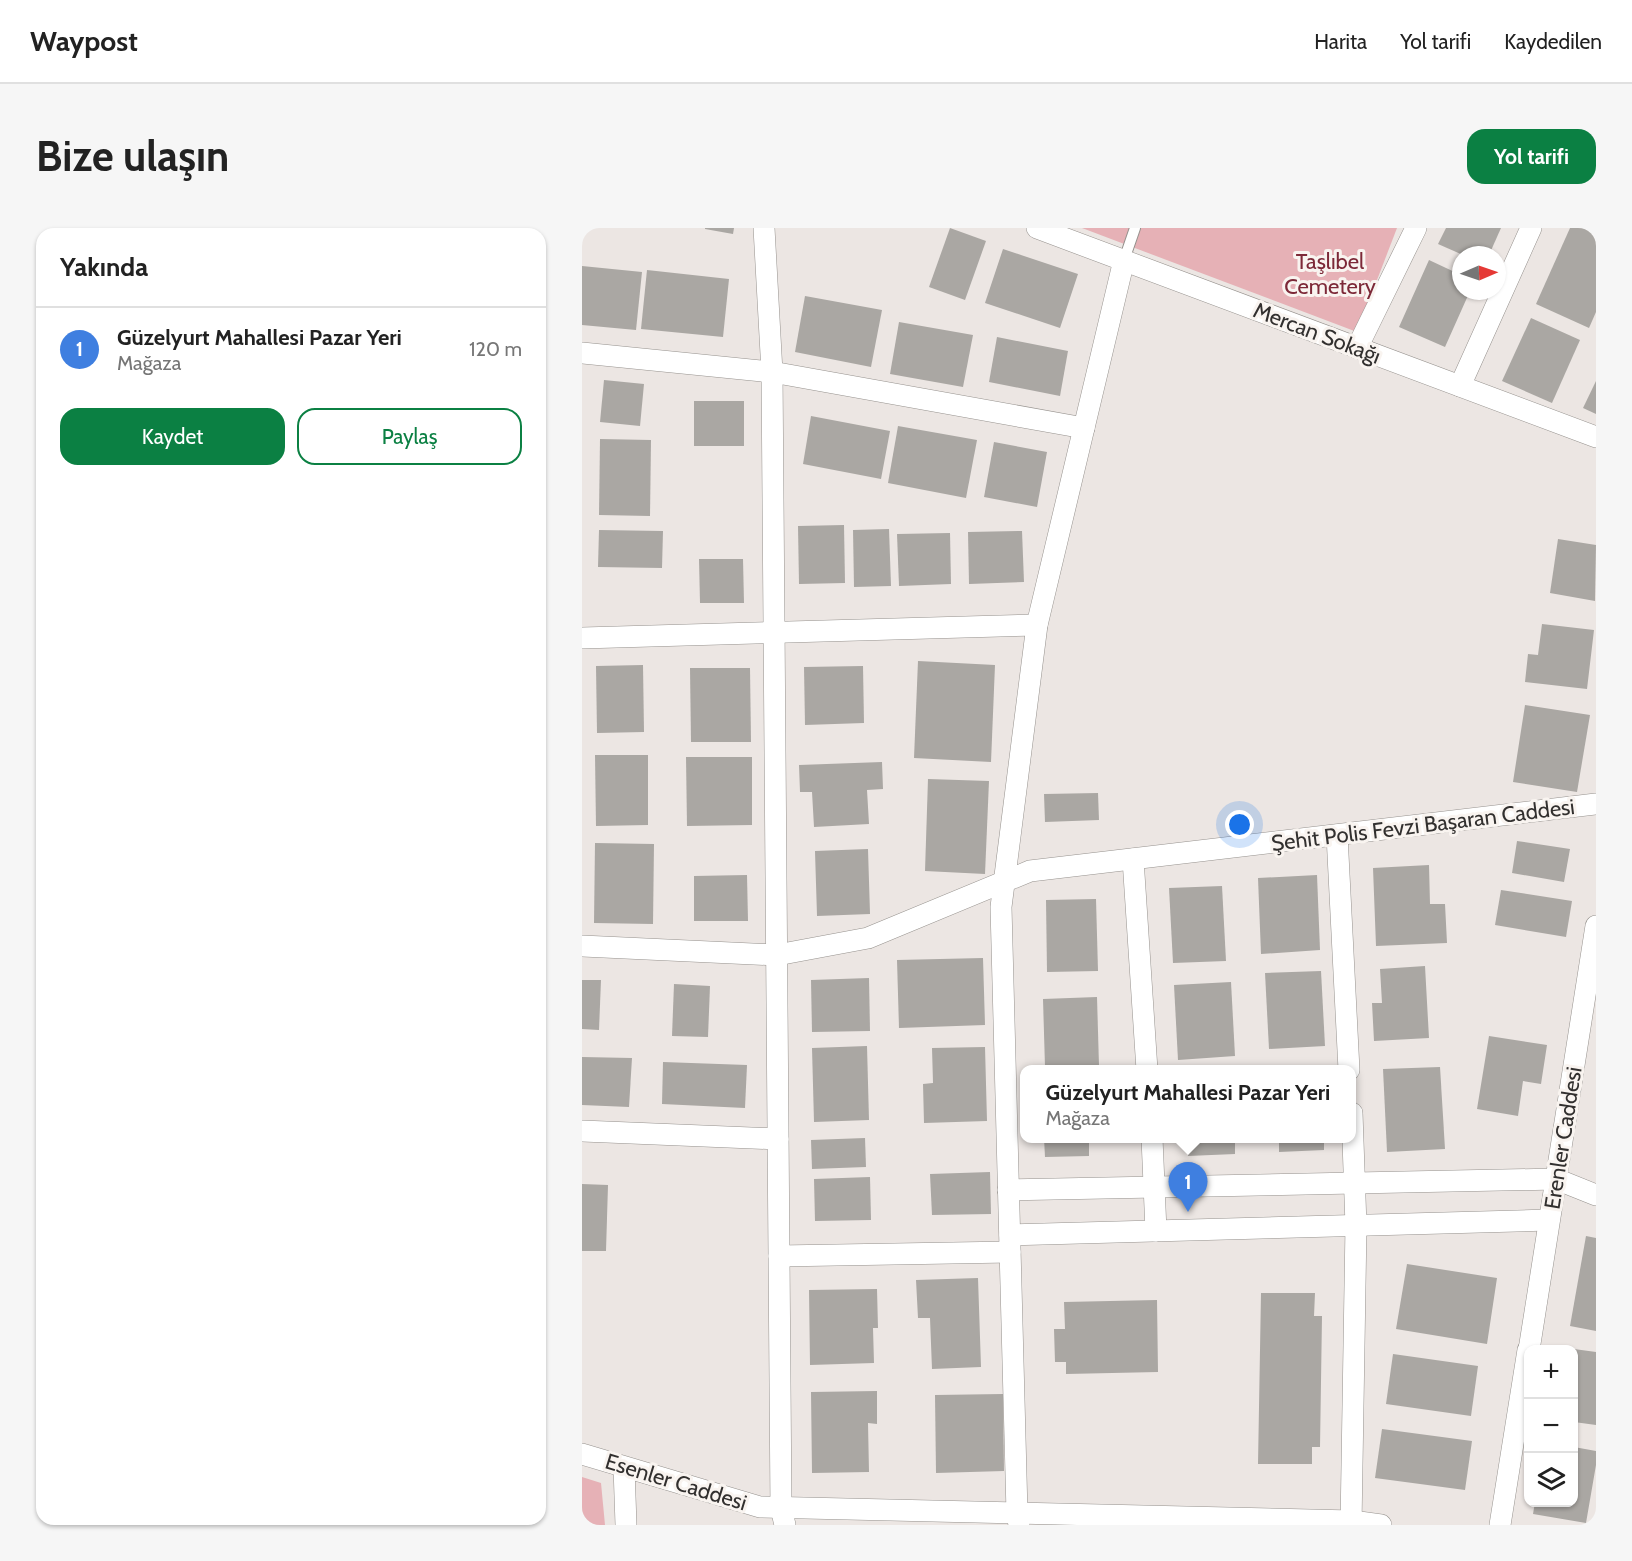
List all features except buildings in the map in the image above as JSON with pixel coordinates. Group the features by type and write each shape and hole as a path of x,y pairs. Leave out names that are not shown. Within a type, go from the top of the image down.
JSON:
{"street":[{"path":"764,228 772,372 783,1516"},
{"name":"Mercan Sokağı","path":"1037,228 1596,437"},
{"path":"1357,348 1416,228"},
{"path":"1460,386 1531,228"},
{"path":"1018,1519 1001,907 1037,625 1124,261"},
{"path":"582,353 772,372 1084,428"},
{"path":"582,638 1037,625"},
{"name":"Şehit Polis Fevzi Başaran Caddesi","path":"582,946 777,955 868,938 1030,871 1596,804"},
{"path":"1337,835 1349,1065"},
{"path":"1133,859 1147,1065"},
{"name":"Erenler Caddesi","path":"1530,1345 1596,934"},
{"path":"582,1131 778,1139"},
{"path":"1152,1143 1156,1231"},
{"path":"1352,1523 1356,1226 1353,1143"},
{"path":"1008,1190 1556,1179 1596,1195"},
{"path":"779,1256 1010,1244 1156,1231 1549,1220"},
{"name":"Erenler Caddesi","path":"1500,1525 1524,1380"},
{"name":"Esenler Caddesi","path":"582,1454 760,1507 783,1516 1381,1525"},
{"path":"624,1467 626,1525"}],"lane":[{"path":"1124,261 1134,228"}],"green space":[{"name":"Taşlıbel Cemetery","path":"1082,228 1397,228 1357,332"},
{"path":"582,1477 601,1483 605,1525 582,1525"}],"place":[{"name":"Güzelyurt Mahallesi Pazar Yeri","path":"1188,1212"}]}
